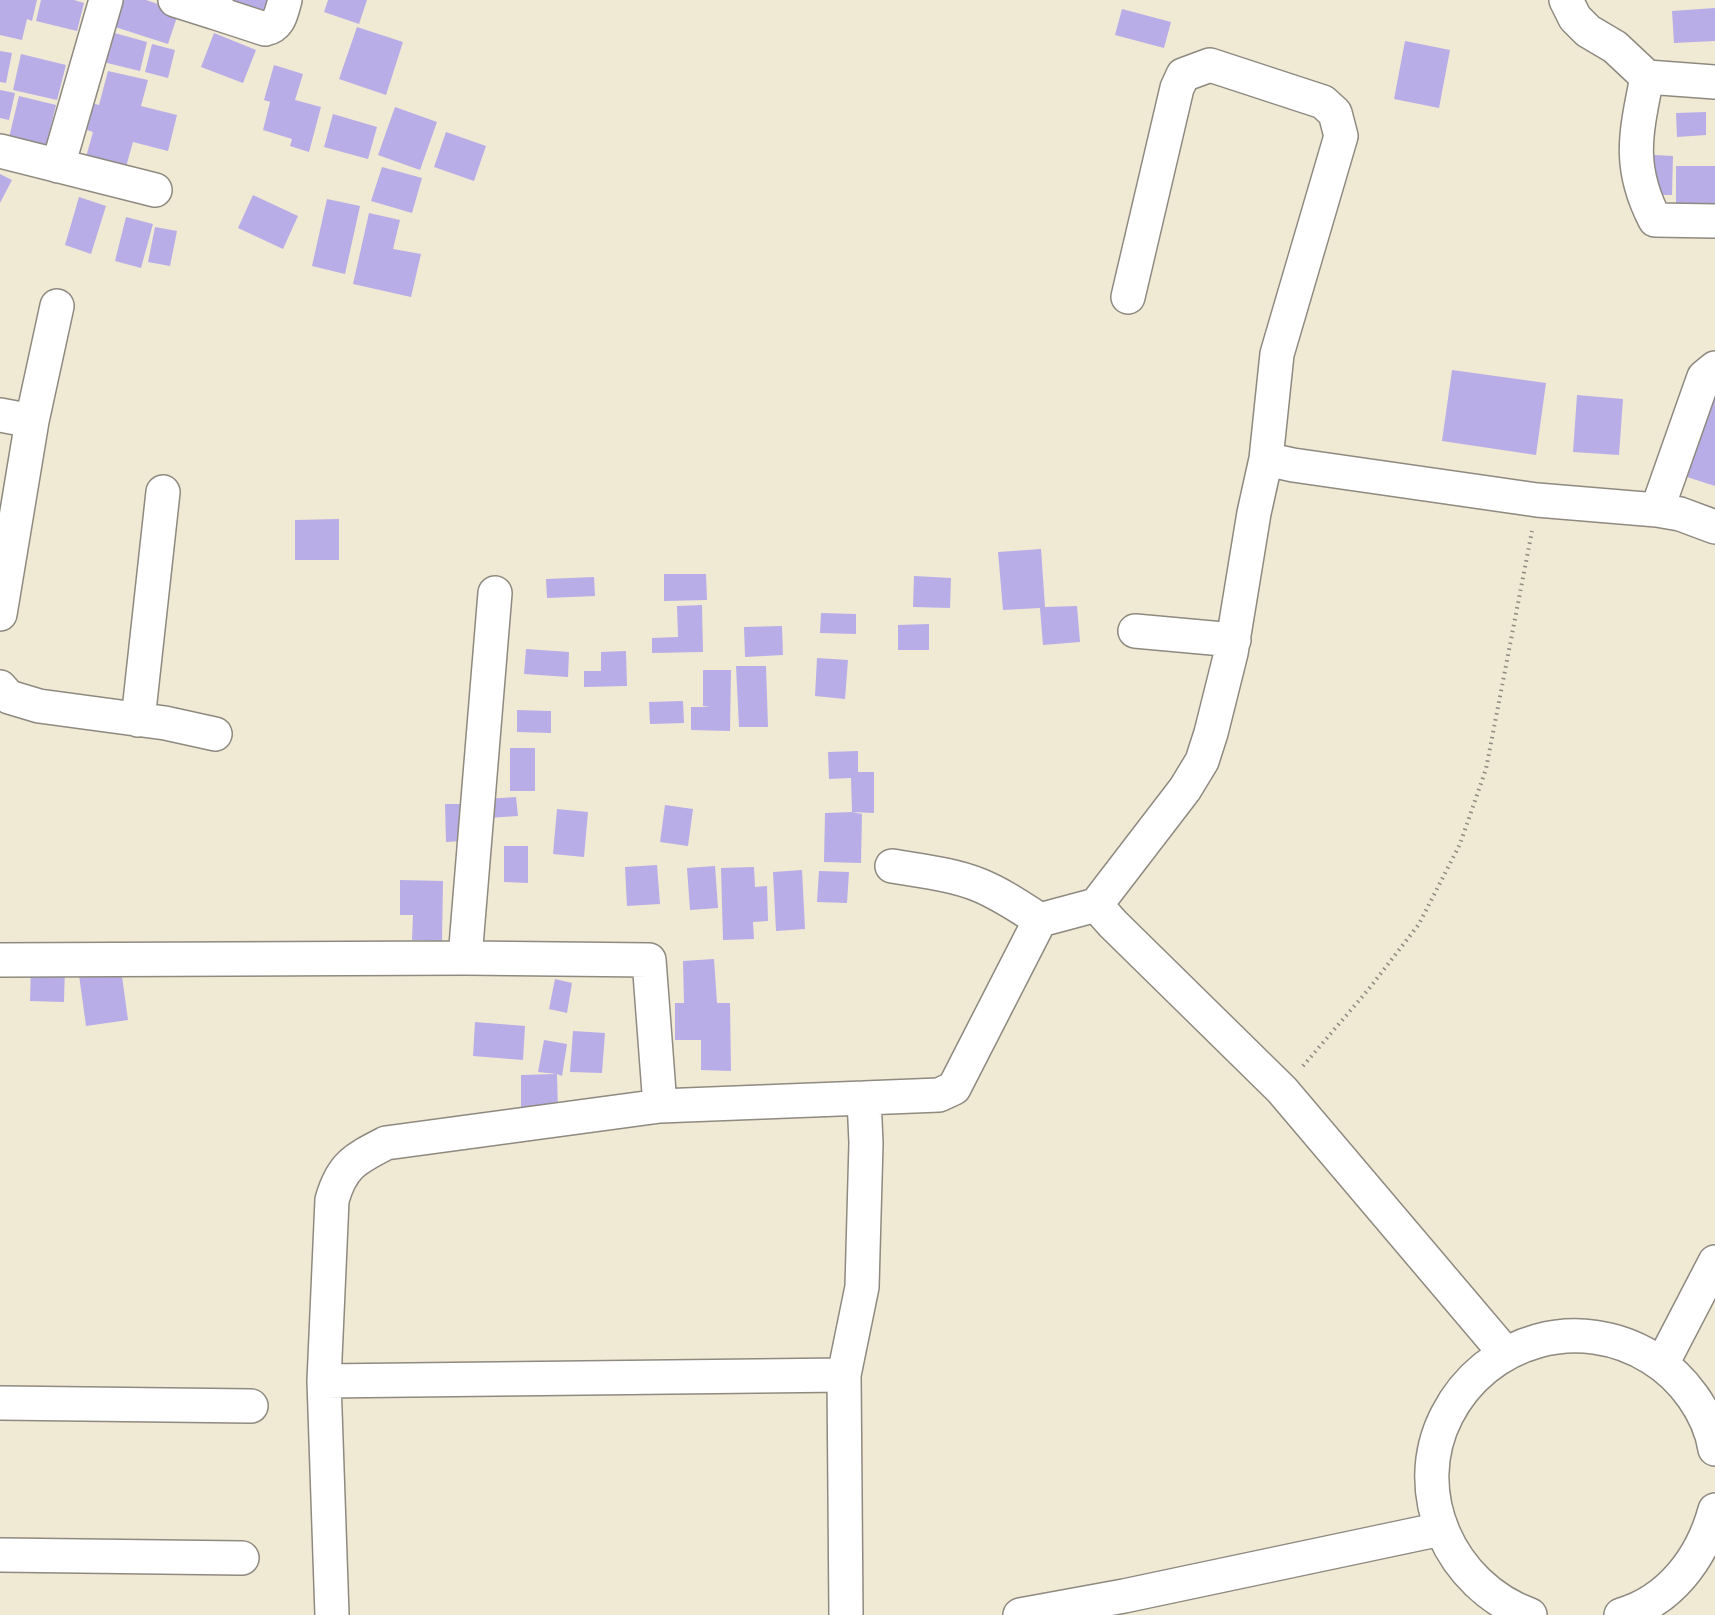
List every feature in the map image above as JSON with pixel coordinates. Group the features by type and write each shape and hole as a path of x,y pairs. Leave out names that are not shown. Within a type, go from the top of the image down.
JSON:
{"street":[{"path":"58,166 106,0"},
{"path":"174,0 215,6 265,29 273,28 278,22 285,0"},
{"path":"1566,0 1575,18 1588,31 1615,47 1647,77 1715,82"},
{"path":"892,866 940,874 977,884 1005,897 1040,920 1096,906 1185,789 1202,761 1212,733 1234,640 1254,513 1266,459 1277,354 1341,136 1335,113 1323,102 1210,65 1183,75 1177,88 1128,297"},
{"path":"1647,77 1636,135 1637,163 1646,203 1655,220 1715,221"},
{"path":"0,152 155,190"},
{"path":"0,614 32,421 57,306"},
{"path":"1657,510 1704,377 1715,368"},
{"path":"0,415 32,421"},
{"path":"1266,459 1310,468 1537,501 1657,510 1680,514 1715,527"},
{"path":"138,720 164,492"},
{"path":"465,958 495,593"},
{"path":"1135,631 1234,640"},
{"path":"0,687 9,697 39,706 165,723 215,734"},
{"path":"1096,906 1282,1090 1505,1353"},
{"path":"332,1615 324,1381 333,1200 338,1180 349,1165 386,1143 660,1106 939,1095 954,1088 1040,920"},
{"path":"0,960 465,958 650,960 660,1106"},
{"path":"846,1615 844,1375 862,1287 866,1143 864,1098"},
{"path":"1662,1364 1715,1262"},
{"path":"1530,1615 1512,1608 1489,1594 1469,1575 1453,1553 1441,1529 1433,1501 1432,1472 1436,1443 1446,1416 1462,1391 1482,1370 1505,1353 1527,1343 1550,1337 1573,1335 1620,1342 1662,1364 1680,1380 1706,1419 1715,1449"},
{"path":"324,1381 844,1375"},
{"path":"0,1403 250,1406"},
{"path":"1621,1615 1662,1595 1686,1572 1704,1544 1715,1512"},
{"path":"1020,1615 1136,1604 1441,1529"},
{"path":"0,1555 242,1558"}],"path":[{"path":"1282,1090 1368,990 1419,924 1460,844 1486,769 1537,501"}],"building":[{"path":"0,0 37,0 32,21 27,19 22,40 0,35"},
{"path":"41,0 74,0 84,3 77,31 36,21"},
{"path":"120,0 146,0 179,11 168,44 112,26"},
{"path":"230,0 275,0 271,15 229,4"},
{"path":"328,0 367,0 359,24 324,12"},
{"path":"1715,8 1715,41 1674,43 1672,11"},
{"path":"1122,9 1171,22 1164,48 1115,35"},
{"path":"357,27 403,42 386,95 339,79"},
{"path":"111,32 147,42 140,71 103,62"},
{"path":"214,33 256,50 243,83 201,67"},
{"path":"1405,41 1450,50 1439,108 1394,99"},
{"path":"152,44 175,50 168,78 145,72"},
{"path":"0,51 12,53 6,83 0,82"},
{"path":"21,54 66,65 57,100 13,90"},
{"path":"274,65 303,74 295,100 321,107 309,152 290,146 292,139 263,130 270,102 264,100"},
{"path":"108,71 148,80 141,106 177,115 168,151 133,142 126,167 86,157 93,132 84,129 91,103 99,105"},
{"path":"0,90 15,93 9,120 0,118"},
{"path":"19,96 56,105 43,158 6,150"},
{"path":"395,107 437,122 420,170 378,155"},
{"path":"1706,112 1706,135 1677,137 1676,113"},
{"path":"333,114 377,127 368,159 324,147"},
{"path":"446,132 486,146 474,181 434,167"},
{"path":"1654,155 1673,156 1672,195 1653,195"},
{"path":"1676,166 1715,166 1715,206 1676,205"},
{"path":"382,167 422,178 412,213 371,201"},
{"path":"0,174 12,180 0,203"},
{"path":"253,195 298,216 283,249 238,228"},
{"path":"79,197 106,206 91,254 65,245"},
{"path":"327,199 360,206 345,274 312,266"},
{"path":"369,213 400,220 393,249 421,254 411,297 353,284"},
{"path":"126,217 153,224 141,268 115,261"},
{"path":"155,227 177,231 170,266 148,262"},
{"path":"1452,370 1546,383 1536,455 1442,441"},
{"path":"1715,387 1715,486 1687,477"},
{"path":"1577,395 1623,399 1619,455 1573,452"},
{"path":"339,519 339,560 295,560 295,520"},
{"path":"1041,549 1045,607 1077,606 1080,642 1043,645 1040,608 1003,610 998,552"},
{"path":"664,574 706,574 707,600 664,601"},
{"path":"914,576 951,578 950,608 913,607"},
{"path":"594,577 595,596 547,598 546,579"},
{"path":"702,605 703,652 652,653 652,638 678,637 677,606"},
{"path":"821,613 856,614 856,634 820,633"},
{"path":"929,624 929,650 898,650 898,625"},
{"path":"782,626 783,655 745,657 744,627"},
{"path":"526,649 569,652 568,677 524,674"},
{"path":"626,651 627,686 584,687 584,671 601,671 601,652"},
{"path":"817,658 848,660 845,699 815,696"},
{"path":"736,666 766,666 768,727 739,727"},
{"path":"703,670 731,670 730,731 691,730 691,707 710,707 703,706"},
{"path":"683,701 684,723 650,724 649,702"},
{"path":"517,710 551,711 551,733 517,732"},
{"path":"510,748 535,748 535,791 510,791"},
{"path":"858,751 858,772 874,772 874,813 852,812 851,778 829,779 828,752"},
{"path":"516,797 518,816 487,818 486,799"},
{"path":"445,804 461,804 462,841 446,842"},
{"path":"665,805 693,809 688,846 660,842"},
{"path":"557,809 588,812 584,857 553,854"},
{"path":"825,813 862,814 861,863 824,862"},
{"path":"504,846 528,846 528,883 504,882"},
{"path":"657,865 660,904 627,906 625,867"},
{"path":"715,866 718,908 690,910 687,868"},
{"path":"754,867 755,887 767,886 768,921 753,922 754,939 723,940 721,868"},
{"path":"802,870 805,929 776,931 773,872"},
{"path":"819,871 849,872 847,903 817,902"},
{"path":"400,880 443,881 442,941 412,940 413,915 400,915"},
{"path":"714,959 717,1003 730,1003 731,1071 701,1070 701,1040 675,1040 675,1003 684,1003 683,961"},
{"path":"31,965 65,966 64,1002 30,1001"},
{"path":"121,969 128,1020 86,1026 79,975"},
{"path":"555,979 572,983 567,1013 549,1009"},
{"path":"475,1022 525,1026 523,1060 473,1056"},
{"path":"573,1031 605,1033 602,1073 570,1072"},
{"path":"544,1040 567,1044 562,1076 538,1072"},
{"path":"557,1074 558,1111 521,1111 521,1075"}]}
